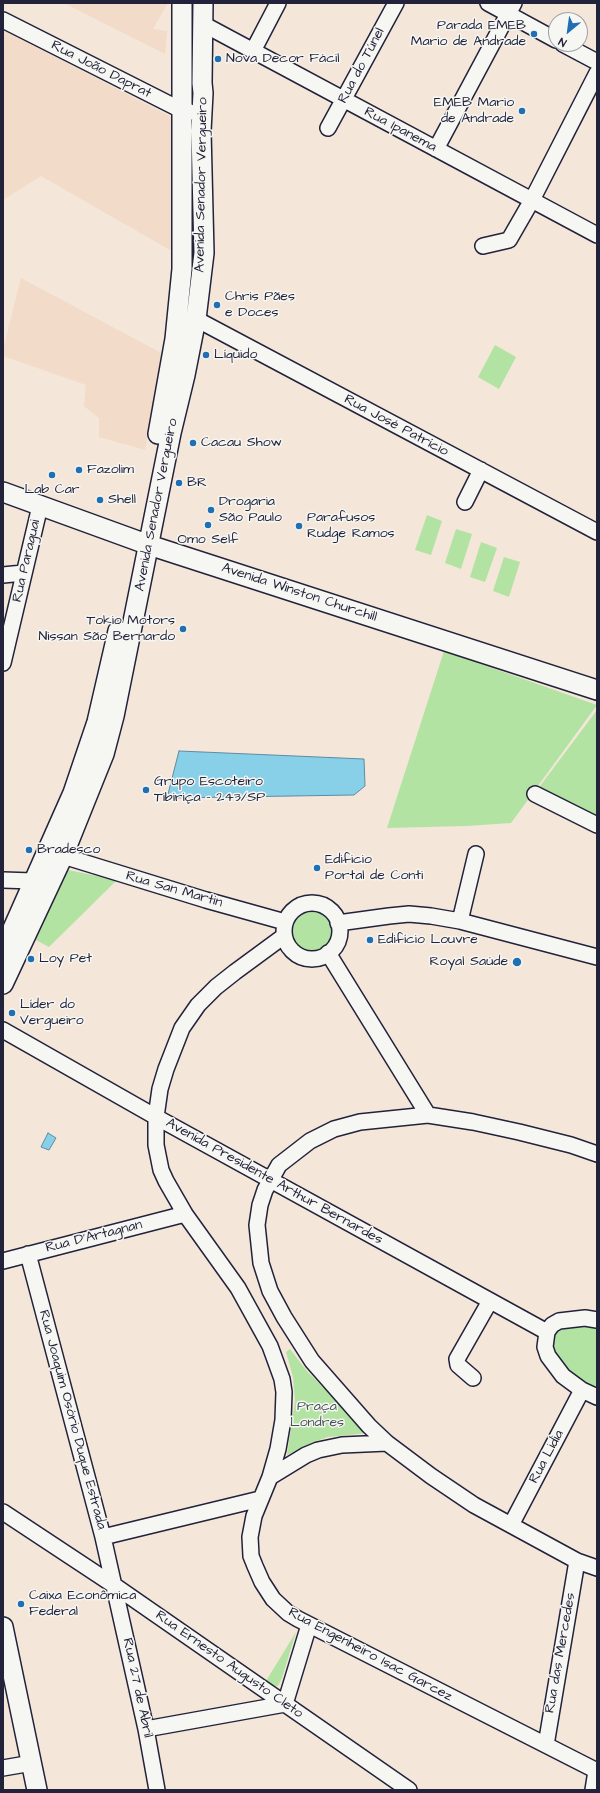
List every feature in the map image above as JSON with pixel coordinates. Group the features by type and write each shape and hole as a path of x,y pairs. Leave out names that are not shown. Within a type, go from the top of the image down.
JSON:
{"main road":[{"name":"Avenida Senador Vergueiro","path":"3,950 32,882 73,793 97,722 144,543 185,375 196,319 204,253 182,3"},
{"name":"Avenida Senador Vergueiro","path":"3,984 63,856 104,754 114,716 144,543 175,339 182,269 192,112 203,93 203,3"},
{"name":"Avenida Winston Churchill","path":"3,492 144,543 597,690"},
{"path":"52,841 63,856"},
{"path":"32,882 36,897 35,913"},
{"path":"3,1627 18,1765 37,1790"},
{"path":"3,1688 18,1765 25,1790"}],"street":[{"path":"253,51 278,3"},
{"name":"Rua do Túnel","path":"328,128 396,3"},
{"path":"488,3 511,8 548,34"},
{"path":"436,149 511,8"},
{"name":"Rua João Daprat","path":"3,20 192,112"},
{"name":"Rua Ipanema","path":"203,24 597,235"},
{"path":"578,52 597,62"},
{"path":"483,246 509,240 532,200 597,73"},
{"name":"Rua José Patrício","path":"196,319 597,532"},
{"path":"465,502 481,470"},
{"name":"Rua Paraguai","path":"3,663 40,506"},
{"path":"3,576 23,573"},
{"path":"535,794 597,825"},
{"path":"460,921 476,854"},
{"name":"Rua San Martin","path":"63,856 206,900 285,929"},
{"path":"3,880 32,882"},
{"path":"303,905 322,905 332,912 338,923 338,940 334,948 328,954 317,958 305,958 289,948 285,929 292,912 297,908 303,905"},
{"path":"338,923 409,914 431,916 460,921 597,957"},
{"name":"Rua Engenheiro Isac Garcez","path":"285,929 216,987 198,1005 182,1028 168,1062 160,1089 156,1117 156,1145 161,1170 173,1195 238,1288 270,1346 278,1364 284,1392 283,1420 278,1449 270,1477 254,1516 250,1537 251,1556 262,1582 273,1599 288,1613 597,1771"},
{"path":"328,954 428,1115"},
{"name":"Avenida Presidente Arthur Bernardes","path":"3,1030 156,1117 547,1332"},
{"path":"597,1154 571,1145 512,1130 428,1115 360,1122 334,1129 293,1153 279,1165 270,1180 260,1205 257,1225 261,1262 270,1291 296,1338 312,1361 354,1410 387,1443 431,1476 474,1504 577,1560 597,1568"},
{"name":"Rua D'Artagnan","path":"3,1261 185,1214"},
{"name":"Rua Joaquim Osório Duque Estrada","path":"28,1254 115,1586"},
{"path":"473,1378 458,1365 457,1359 490,1301"},
{"path":"597,1320 585,1318 559,1321 552,1325 547,1332 545,1347 548,1356 563,1376 582,1390 597,1396"},
{"name":"Rua Lidia","path":"511,1525 582,1390"},
{"path":"270,1477 306,1455 318,1450 342,1445 387,1443"},
{"path":"103,1537 260,1499"},
{"name":"Rua Ernesto Augusto Cleto","path":"4,1514 115,1586 409,1790"},
{"name":"Rua das Mercedes","path":"546,1745 577,1560"},
{"name":"Rua 27 de Abril","path":"115,1586 146,1729 157,1790"},
{"path":"146,1729 285,1704 309,1625"},
{"path":"593,1790 597,1771"}],"shaded area":[{"path":"64,3 168,3 153,29 167,31 165,54"},
{"path":"3,30 179,121 176,246 170,250 41,176 3,200"},
{"path":"21,278 163,354 145,450 99,437 99,418 84,406 86,385 3,356 3,350"}],"green space":[{"path":"495,345 516,357 499,389 478,377"},
{"path":"427,515 442,521 431,555 415,550"},
{"path":"456,529 472,534 461,569 445,563"},
{"path":"481,542 497,548 485,582 470,577"},
{"path":"504,557 520,562 509,597 493,591"},
{"path":"444,651 597,705 511,823 467,826 387,828"},
{"path":"597,710 597,817 537,790"},
{"path":"68,870 117,880 49,947 36,940"},
{"path":"312,905 326,909 334,917 338,931 334,945 326,953 312,957 298,953 290,945 286,931 290,917 298,909"},
{"path":"597,1324 597,1388 580,1380 555,1362 548,1333 553,1327"},
{"name":"Praça Londres","path":"290,1349 306,1370 368,1433 328,1437 313,1442 287,1455 295,1401 293,1377 286,1352"},
{"path":"296,1632 282,1678 278,1686 275,1686 266,1681"}],"water":[{"path":"179,751 364,759 365,786 354,795 167,798"},
{"path":"48,1133 56,1138 49,1150 41,1147"}],"place":[{"name":"Parada EMEB Mario de Andrade","path":"534,34"},
{"name":"Nova Decor Fácil","path":"218,59"},
{"name":"EMEB Mario de Andrade","path":"522,111"},
{"name":"Chris Pães e Doces","path":"217,305"},
{"name":"Líquido","path":"206,355"},
{"name":"Cacau Show","path":"193,443"},
{"name":"Fazolim","path":"79,470"},
{"name":"Lab Car","path":"52,475"},
{"name":"BR","path":"179,483"},
{"name":"Shell","path":"100,500"},
{"name":"Drogaria São Paulo","path":"211,510"},
{"name":"Omo Self","path":"208,525"},
{"name":"Parafusos Rudge Ramos","path":"299,526"},
{"name":"Tokio Motors Nissan São Bernardo","path":"183,629"},
{"name":"Grupo Escoteiro Tibiriça - 243/SP","path":"146,790"},
{"name":"Bradesco","path":"29,850"},
{"name":"Edificio Portal de Conti","path":"317,868"},
{"name":"Edifício Louvre","path":"370,940"},
{"name":"Loy Pet","path":"31,959"},
{"name":"Royal Saúde","path":"517,962"},
{"name":"Líder do Vergueiro","path":"12,1013"},
{"name":"Caixa Econômica Federal","path":"21,1604"}]}
